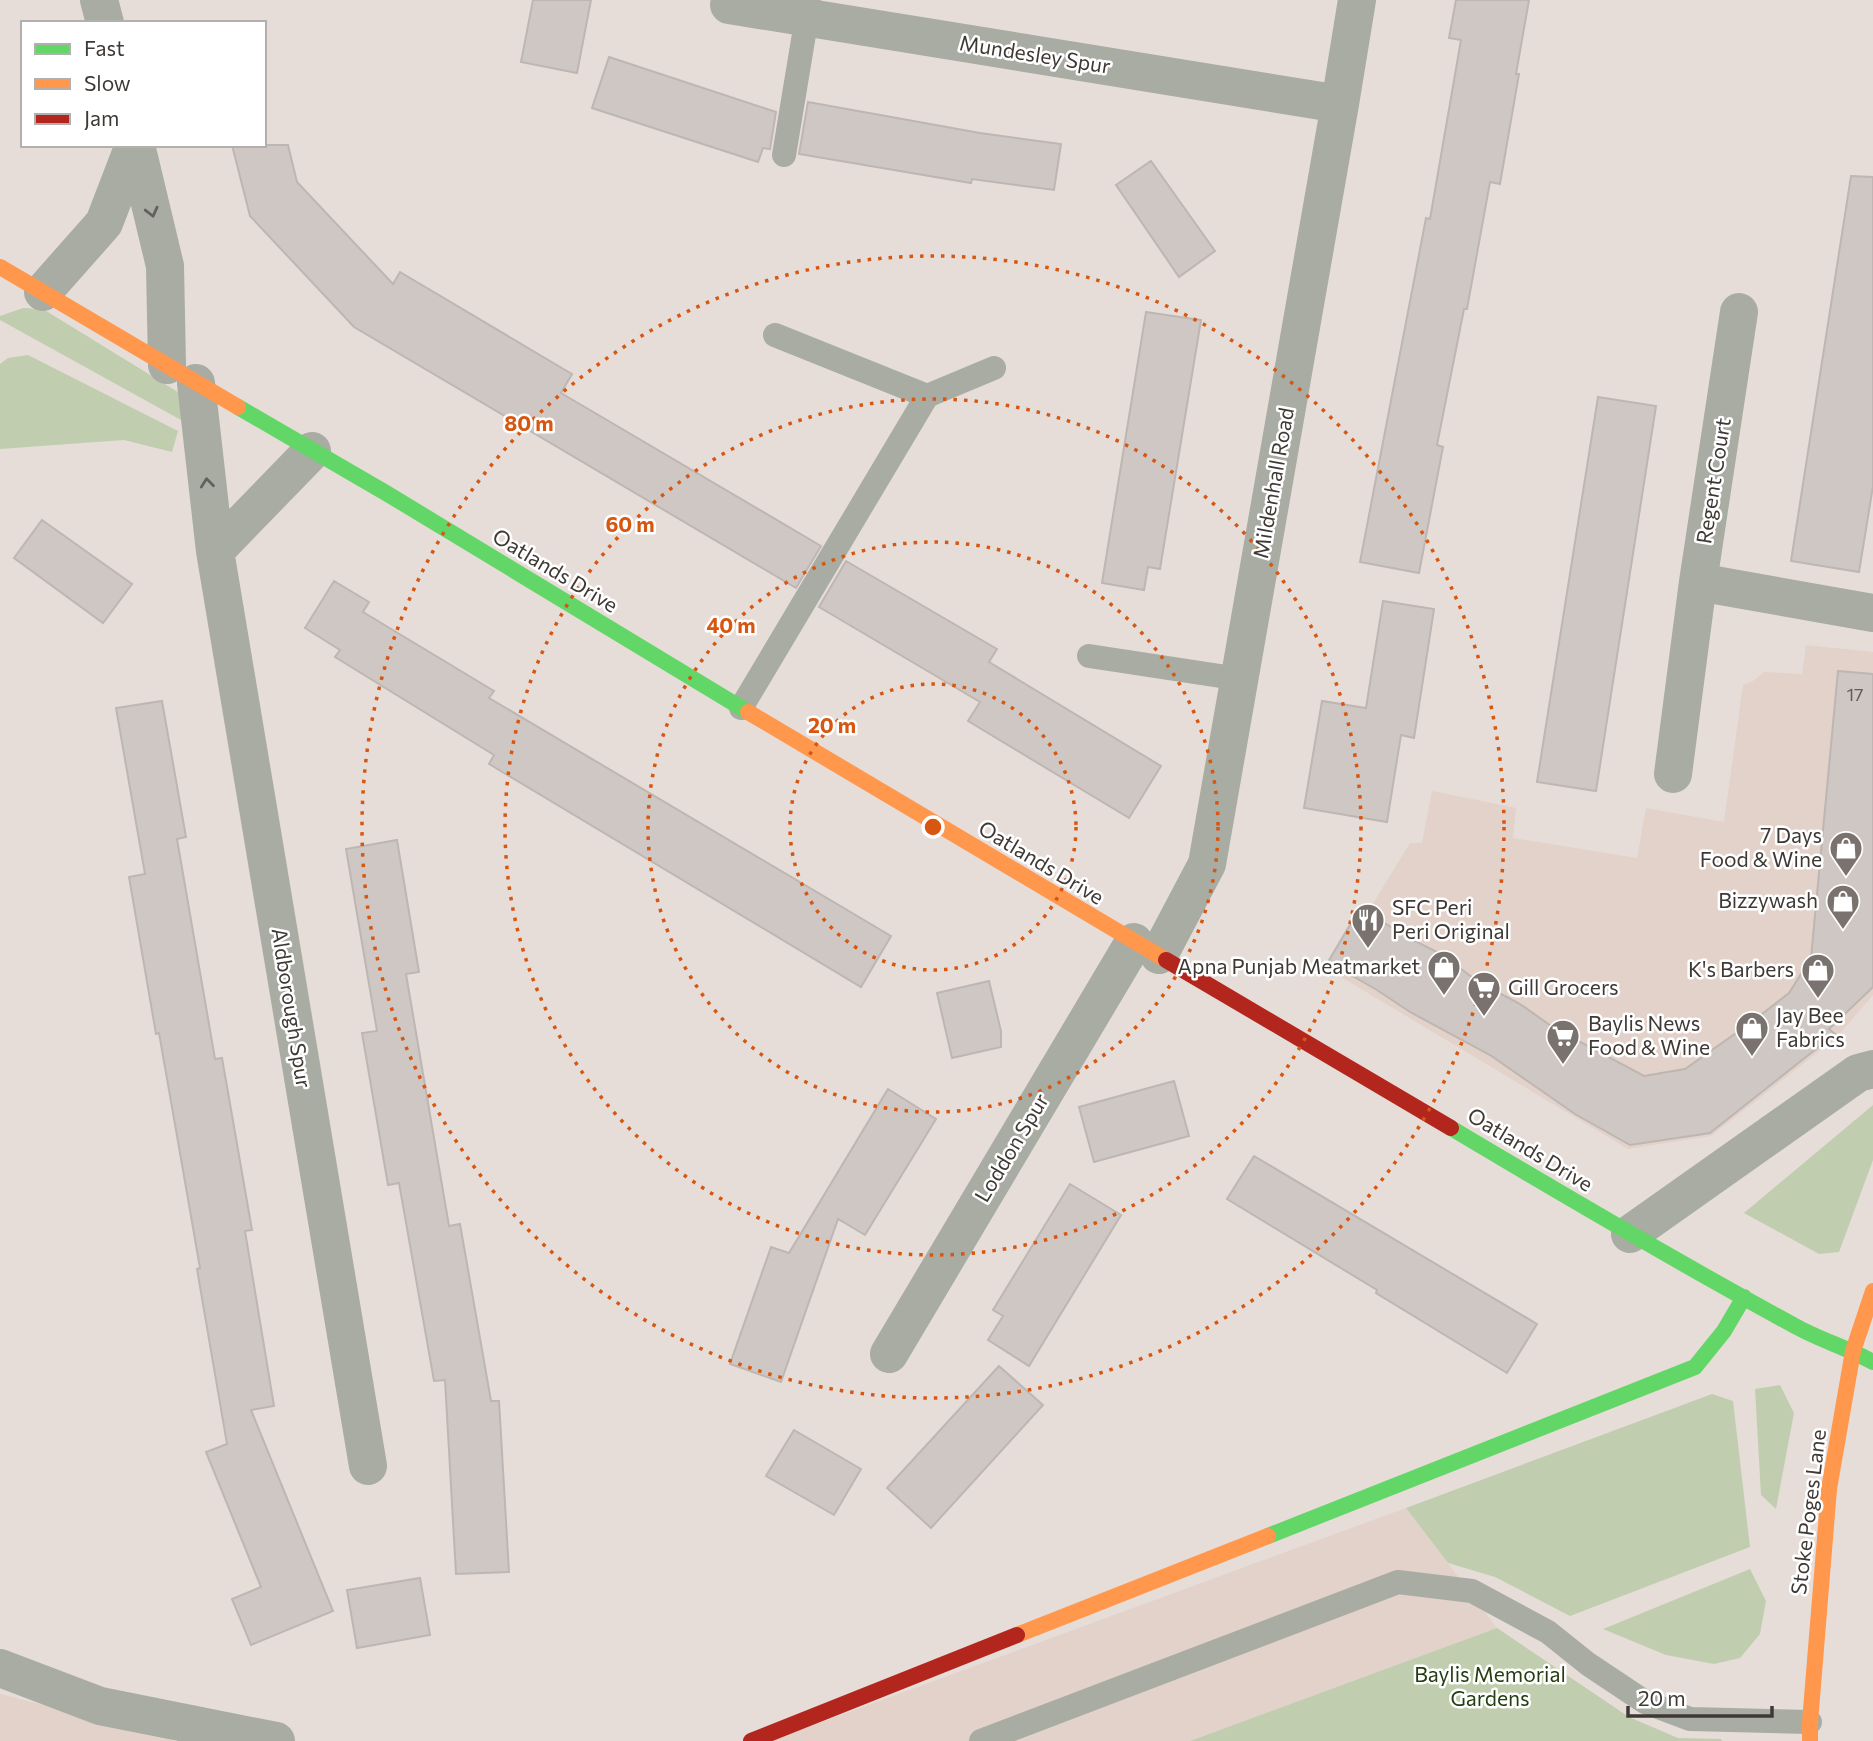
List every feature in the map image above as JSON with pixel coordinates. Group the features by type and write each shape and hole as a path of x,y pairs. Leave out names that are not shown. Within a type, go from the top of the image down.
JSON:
{"street":[{"path":"99,0 104,21"},
{"name":"Mildenhall Road","path":"1147,949 1207,864 1357,0"},
{"name":"Mundesley Spur","path":"729,5 809,9 1340,104"},
{"path":"43,292 103,223 134,147"},
{"name":"Aldborough Spur","path":"135,147 165,266 368,1466"},
{"name":"Oatlands Drive","path":"0,267 386,493 741,708 1630,1234 1799,1328 1853,1350 1873,1362"},
{"name":"Regent Court","path":"1673,774 1698,582 1713,378 1739,312"},
{"path":"215,551 312,451"},
{"path":"1698,582 1873,613"},
{"name":"Loddon Spur","path":"889,1354 1147,949"},
{"path":"1630,1234 1858,1073 1873,1069"},
{"name":"Stoke Poges Lane","path":"1810,1732 1829,1489 1853,1350 1873,1291"},
{"path":"751,1741 1695,1367 1724,1331 1744,1297"},
{"path":"0,1668 100,1706 276,1741"}],"lane":[{"path":"784,155 809,9"},
{"path":"775,335 927,396"},
{"path":"741,708 927,396 994,368"},
{"path":"1089,656 1240,679"},
{"path":"981,1741 1398,1582 1472,1591 1548,1632 1588,1664 1645,1702 1690,1719 1810,1732"}],"shaded area":[{"path":"1806,645 1873,652 1873,995 1836,1038 1711,1136 1628,1149 1341,977 1333,969 1410,843 1422,843 1432,791 1516,808 1513,838 1637,858 1646,808 1724,822 1743,685 1764,672 1802,674"},
{"path":"1406,1508 1497,1628 1190,1741 770,1741"},
{"path":"0,1694 159,1734 175,1741 0,1741"}],"green space":[{"path":"23,308 43,309 186,397 181,420 0,320 0,316"},
{"path":"28,355 178,431 172,452 124,440 0,449 0,364 8,358"},
{"path":"1873,1105 1873,1160 1839,1252 1819,1254 1744,1213"},
{"path":"1780,1385 1794,1413 1776,1509 1761,1495 1755,1389"},
{"path":"1712,1394 1733,1401 1750,1547 1570,1616 1495,1577 1448,1563 1406,1508"},
{"path":"1750,1569 1766,1601 1760,1634 1740,1658 1714,1664 1666,1655 1603,1629"},
{"name":"Baylis Memorial Gardens","path":"1497,1628 1629,1717 1678,1738 1722,1741 1190,1741"}],"building":[{"path":"533,0 591,0 577,73 521,62"},
{"path":"1456,0 1529,0 1500,184 1490,182 1467,309 1464,309 1437,445 1443,447 1419,573 1360,562 1426,218 1430,219 1461,40 1449,38"},
{"path":"609,57 776,112 770,149 763,148 758,162 592,108"},
{"path":"808,102 980,133 1061,144 1054,190 972,179 971,183 799,154"},
{"path":"288,145 297,182 393,284 400,272 572,374 561,393 821,546 796,588 354,327 250,216 233,147"},
{"path":"1151,161 1215,251 1179,277 1116,185"},
{"path":"1851,176 1873,177 1873,486 1859,572 1791,561"},
{"path":"1146,312 1201,320 1160,569 1148,567 1144,590 1102,583"},
{"path":"1598,397 1656,406 1596,791 1537,782"},
{"path":"42,520 132,584 103,623 14,558"},
{"path":"846,561 997,649 989,662 1161,766 1129,818 968,721 980,702 819,607"},
{"path":"334,581 369,602 363,612 494,691 489,698 891,936 861,987 489,764 494,755 335,657 340,650 305,628"},
{"path":"1383,601 1434,609 1414,738 1401,735 1387,822 1304,808 1322,701 1366,708"},
{"path":"1838,671 1873,674 1873,987 1829,1029 1835,1034 1710,1133 1630,1145 1575,1114 1490,1055 1410,1012 1328,962 1360,908 1443,955 1477,981 1520,1004 1554,1028 1644,1076 1685,1069 1789,993 1811,958"},
{"path":"162,701 186,837 177,839 215,1059 222,1058 252,1230 245,1231 274,1406 251,1410 333,1611 251,1645 232,1599 261,1587 206,1452 227,1444 197,1269 200,1268 129,877 145,874 116,708"},
{"path":"397,840 419,972 406,974 449,1226 460,1224 491,1401 499,1401 509,1572 456,1574 445,1380 434,1381 399,1183 388,1185 362,1033 377,1031 346,849"},
{"path":"989,981 1001,1031 1001,1047 952,1058 937,993"},
{"path":"1174,1081 1189,1136 1094,1162 1079,1107"},
{"path":"888,1089 936,1119 865,1235 838,1219 781,1382 730,1364 771,1247 789,1253"},
{"path":"1254,1156 1537,1324 1507,1373 1227,1199"},
{"path":"1070,1184 1121,1215 1029,1366 988,1340 1003,1316 993,1310"},
{"path":"999,1366 1043,1405 931,1528 887,1488"},
{"path":"794,1430 861,1469 834,1515 766,1476"},
{"path":"420,1578 430,1635 357,1648 347,1590"}],"traffic: fast":[{"path":"238,407 386,493 748,712"},
{"path":"1451,1128 1752,1302 1805,1331 1873,1362"},
{"path":"1268,1536 1695,1367 1724,1331 1744,1297"}],"traffic: slow":[{"path":"0,267 238,407"},
{"path":"748,712 1166,960"},
{"path":"1810,1741 1829,1489 1853,1351 1873,1291"},
{"path":"1017,1635 1268,1536"}],"traffic: jam":[{"path":"1166,960 1451,1128"},
{"path":"751,1741 1017,1635"}],"place":[{"name":"7 Days Food & Wine","path":"1846,878"},
{"name":"Bizzywash","path":"1843,931"},
{"name":"SFC Peri Peri Original","path":"1368,950"},
{"name":"Apna Punjab Meatmarket","path":"1444,997"},
{"name":"K's Barbers","path":"1818,1000"},
{"name":"Gill Grocers","path":"1484,1018"},
{"name":"Jay Bee Fabrics","path":"1752,1058"},
{"name":"Baylis News Food & Wine","path":"1563,1066"}]}
